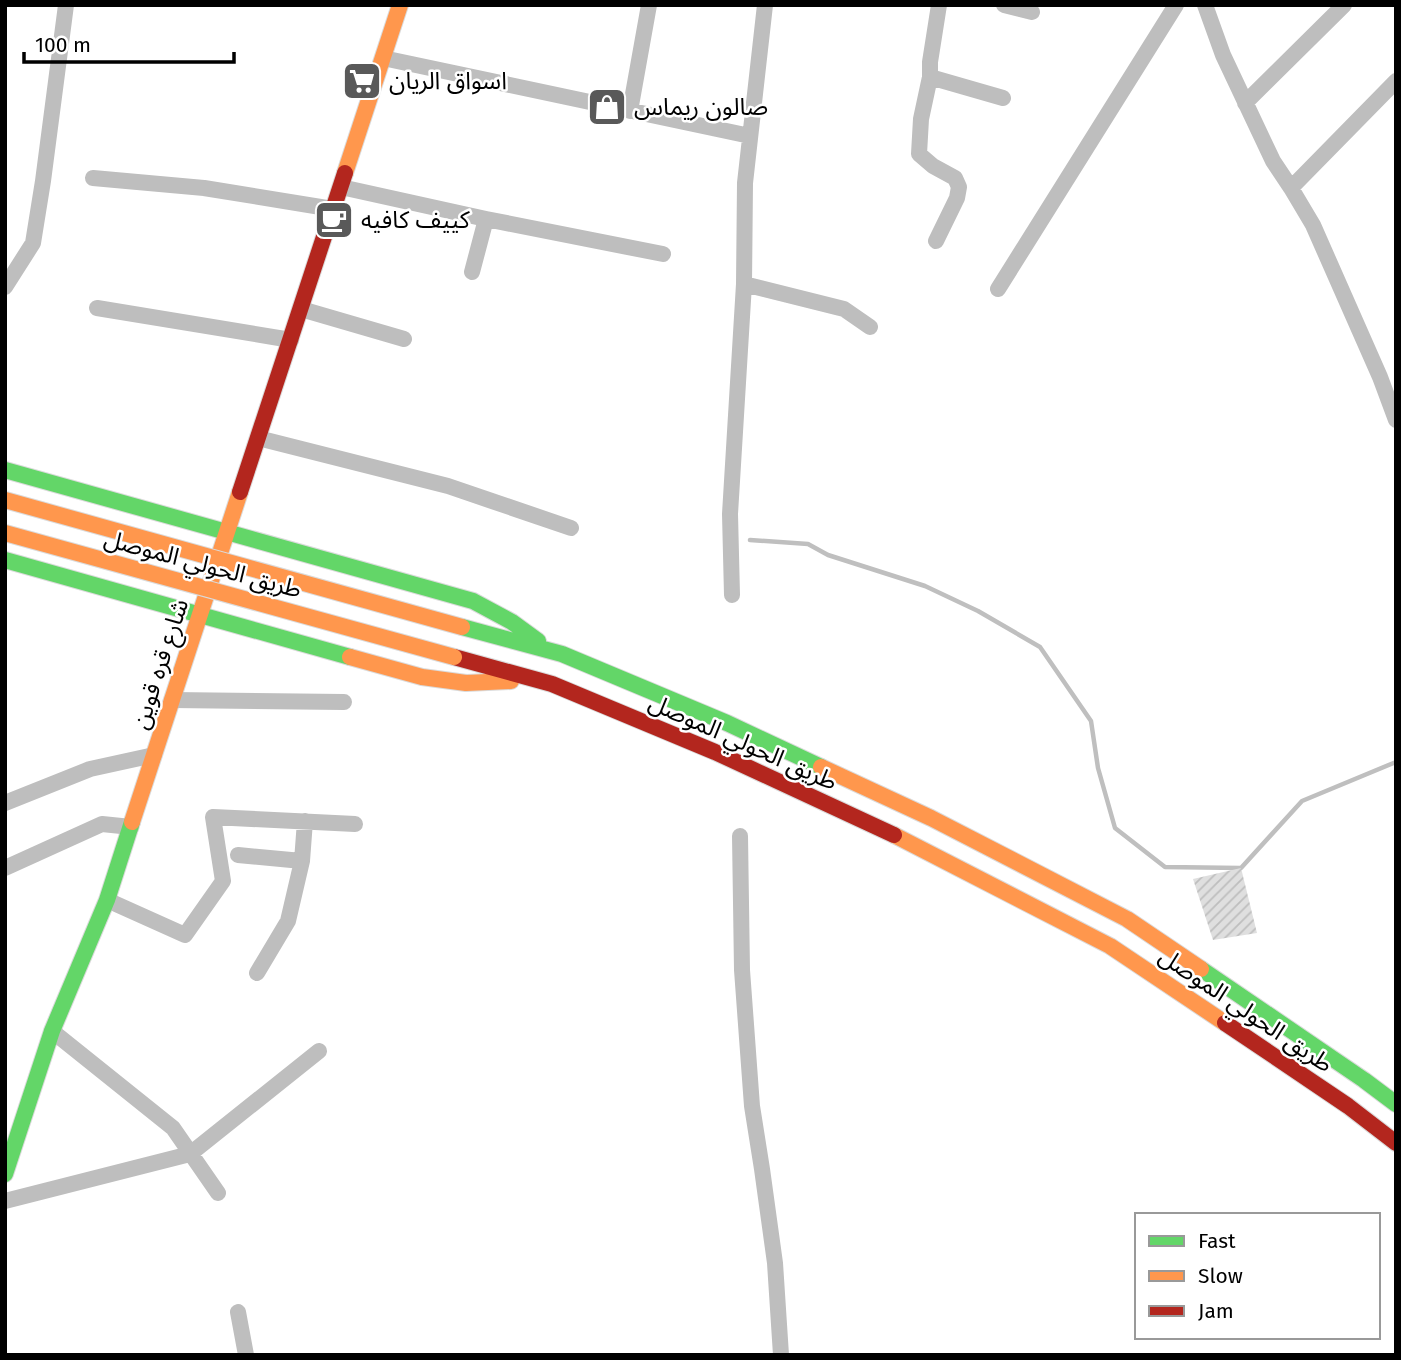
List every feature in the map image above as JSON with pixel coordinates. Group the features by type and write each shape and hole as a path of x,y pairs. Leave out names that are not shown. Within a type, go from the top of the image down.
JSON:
{"main road":[{"name":"شارع قره قوين","path":"5,1174 52,1031 107,900 383,58 395,7"},
{"path":"5,470 473,601 562,654"},
{"name":"طريق الحولي الموصل","path":"5,500 562,654 727,723 919,813 1127,919 1396,1104"},
{"name":"طريق الحولي الموصل","path":"5,533 552,684 715,752 929,852 1110,946 1348,1106 1396,1143"},
{"path":"5,560 422,677 466,683 519,681 552,684"}],"street":[{"path":"5,287 33,243 66,5"},
{"path":"630,111 649,5"},
{"path":"732,595 730,514 744,284 745,183 765,5"},
{"path":"936,241 957,198 959,187 955,178 933,166 919,154 921,119 930,77 939,5"},
{"path":"1004,5 1032,12"},
{"path":"998,289 1176,5"},
{"path":"1205,5 1223,55 1273,162 1313,225 1380,377 1396,420"},
{"path":"1245,103 1344,5"},
{"path":"383,58 750,136"},
{"path":"930,77 1003,98"},
{"path":"1291,188 1396,81"},
{"path":"93,178 204,188 333,209"},
{"path":"341,187 663,254"},
{"path":"472,272 486,219"},
{"path":"744,284 844,309 870,327"},
{"path":"97,308 290,340"},
{"path":"301,309 404,339"},
{"path":"258,438 448,486 571,528"},
{"path":"172,700 344,702"},
{"path":"5,803 90,769 154,755"},
{"path":"107,900 184,935 223,881 213,817 355,824"},
{"path":"257,973 288,921 302,861 304,821"},
{"path":"5,868 102,824 131,827"},
{"path":"740,836 742,970 752,1106 775,1263 781,1355"},
{"path":"238,855 302,861"},
{"path":"52,1031 173,1128 218,1194"},
{"path":"5,1201 190,1154 319,1051"},
{"path":"238,1312 246,1355"}],"building":[{"path":"1241,868 1257,933 1213,940 1193,879"}],"waterway":[{"path":"750,540 808,544 828,555 925,586 978,611 1040,647 1091,721 1098,768 1115,828 1165,867 1241,868 1302,801 1396,762"}],"traffic: fast":[{"path":"5,470 473,601 512,622 538,641"},
{"path":"5,560 350,657"},
{"path":"462,627 562,654 727,723 821,767"},
{"path":"5,1174 52,1031 107,900 132,822"},
{"path":"1201,969 1396,1104"}],"traffic: slow":[{"path":"345,173 400,5"},
{"path":"132,822 240,492"},
{"path":"5,500 462,627"},
{"path":"5,533 454,657"},
{"path":"350,657 422,677 466,683 511,681"},
{"path":"821,767 931,818 1127,919 1201,969"},
{"path":"894,835 1110,946 1225,1023"}],"traffic: jam":[{"path":"240,492 345,173"},
{"path":"454,657 552,684 715,752 894,835"},
{"path":"1225,1023 1348,1106 1396,1143"}],"place":[{"name":"اسواق الريان","path":"362,81"},
{"name":"صالون ريماس","path":"607,107"},
{"name":"كييف كافيه","path":"334,220"}]}
